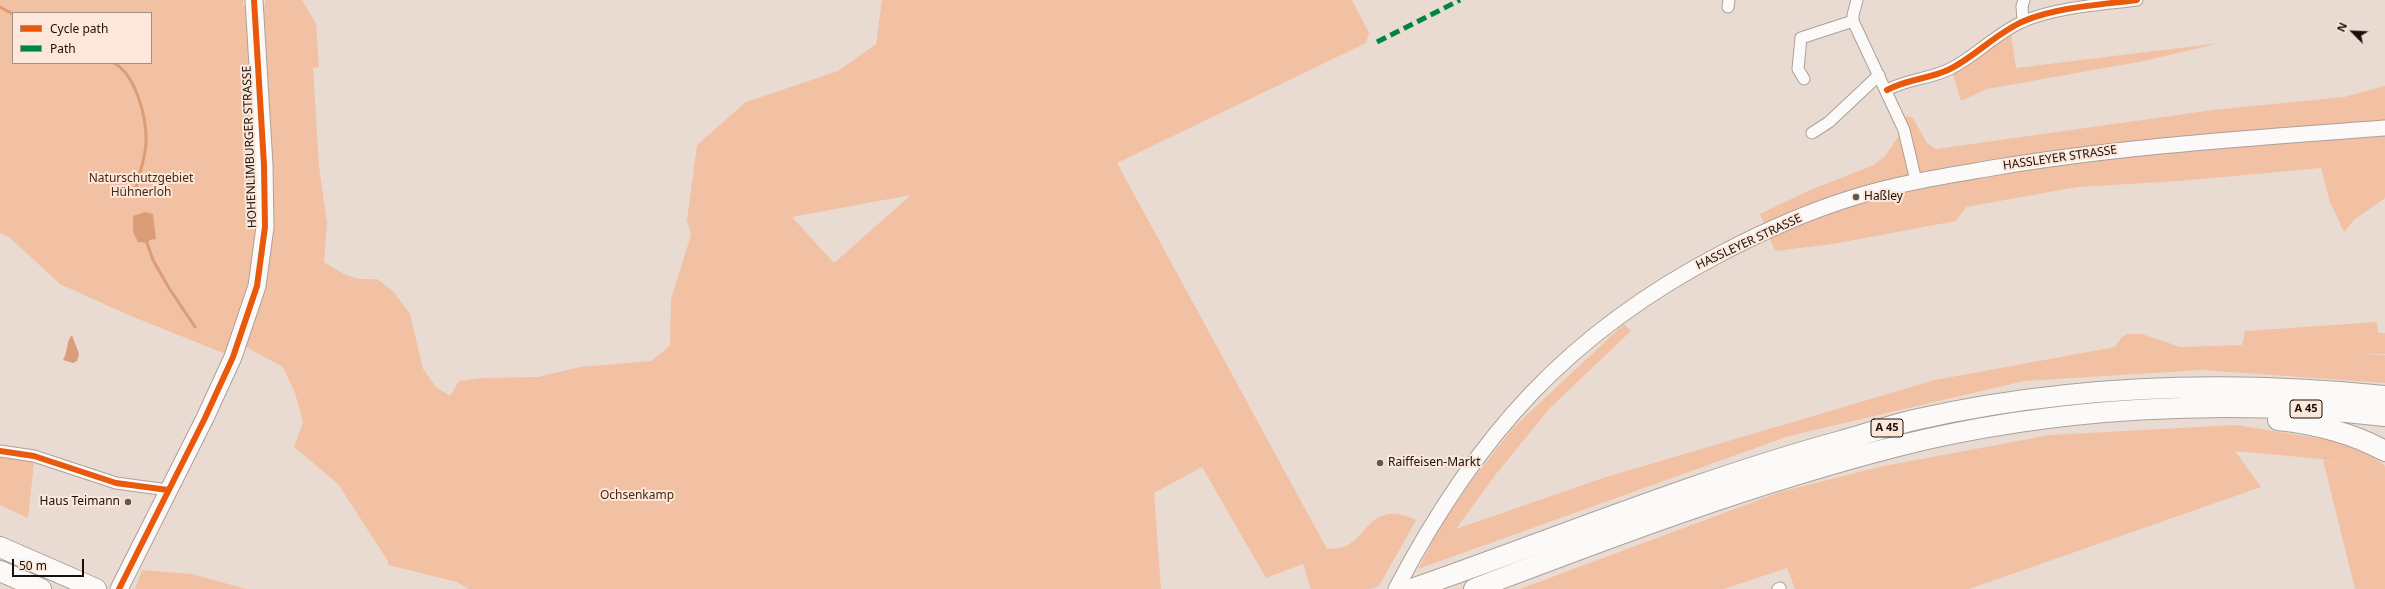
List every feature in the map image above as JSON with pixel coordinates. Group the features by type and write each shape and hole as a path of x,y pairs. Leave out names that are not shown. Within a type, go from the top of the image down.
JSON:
{"highway":[{"name":"A 45","path":"1412,589 1599,519 1766,461 1928,418 2053,396 2148,389 2218,386 2309,388 2385,396"},
{"name":"A 45","path":"1474,589 1579,549 1774,481 1899,446 2056,418 2131,411 2226,407 2304,409 2385,416"},
{"path":"2226,407 2252,418 2308,424 2332,429 2353,436 2385,451"},
{"path":"0,547 94,588"},
{"path":"0,571 41,589"}],"main road":[{"name":"HOHENLIMBURGER STRASSE","path":"119,589 205,418 233,357 257,286 265,227 264,173 254,0"},
{"name":"HASSLEYER STRASSE","path":"1396,589 1416,552 1458,482 1498,430 1549,374 1618,315 1681,274 1774,227 1856,197 1916,181 2070,156 2385,128"}],"street":[{"path":"1857,0 1853,15 1854,21 1887,90 1904,130 1916,181"},
{"path":"2023,22 2022,6 2024,0"},
{"path":"1887,90 1903,82 1935,76 1952,68 1999,34 2023,22 2050,12 2136,0"},
{"path":"1804,78 1798,69 1801,38 1854,21"},
{"path":"1812,133 1829,122 1879,75"},
{"path":"0,451 34,456 116,483 168,490"}],"green space":[{"path":"0,0 243,0 243,6 265,6 265,0 302,0 316,24 319,67 313,68 319,166 327,223 324,262 355,278 377,279 393,291 410,314 423,369 436,387 450,396 459,381 482,378 538,377 580,367 651,361 670,346 671,299 691,235 687,220 697,145 746,102 838,71 876,44 882,0 1352,0 1369,33 1366,43 1117,163 1327,549 1339,548 1348,545 1357,539 1376,519 1387,514 1399,514 1416,520 1379,586 1370,589 1311,589 1303,564 1266,578 1202,467 1154,493 1161,589 468,589 457,582 388,565 388,561 338,484 294,447 303,422 295,393 283,367 246,347 233,357 126,314 60,284 9,237 0,233","holes":["911,195 834,263 792,217"]},
{"path":"2011,35 2016,68 2220,43 2144,61 1987,89 1961,101 1953,74"},
{"path":"2385,86 2385,198 2355,219 2344,232 2330,202 2321,168 2180,181 2077,187 1966,207 1956,221 1833,244 1775,251 1760,214 1810,190 1874,165 1885,156 1898,137 1906,116 1913,118 1927,143 1936,149 2213,110 2344,97"},
{"path":"2377,322 2378,333 2385,333 2385,354 2360,354 2385,355 2385,383 2202,370 2024,381 1789,436 1418,569 1443,522 1473,479 1514,427 1624,324 1631,331 1551,407 1496,474 1456,529 1603,478 1935,380 2115,347 2121,338 2127,334 2142,334 2180,347 2242,345 2245,331"},
{"path":"2236,425 2354,444 2385,466 2385,589 2355,589 2323,460 2346,468 2322,459 2235,451 2261,487 1969,589 1795,589 1787,568 1724,589 1520,589 1780,492 1879,467 2050,435"},
{"path":"0,454 34,463 28,518 0,505"},
{"path":"142,570 192,574 246,589 135,589"}],"shaded area":[{"path":"145,212 153,214 156,239 150,240 147,243 138,242 133,232 133,216"},
{"path":"72,335 79,354 77,361 73,363 63,360 70,337"}],"waterway":[{"path":"0,7 12,13"},
{"path":"115,64 122,69 134,87 139,98 145,122 146,143 142,167 135,191"},
{"path":"147,243 153,260 169,288 195,327"}],"marked path":[{"path":"1377,42 1460,0"}],"cycle path":[{"path":"119,589 205,418 233,357 257,286 265,227 264,165 254,0"},
{"path":"1887,90 1902,83 1935,75 1950,69 1969,58 2004,32 2037,16 2079,7 2137,0"},
{"path":"0,451 34,456 116,483 168,490"}],"place":[{"name":"Haßley","path":"1856,197"},
{"name":"Raiffeisen-Markt","path":"1380,463"},
{"name":"Haus Teimann","path":"128,502"}],"park label":[{"name":"Naturschutzgebiet Hühnerloh","path":"141,186"},
{"name":"Ochsenkamp","path":"637,496"}]}
